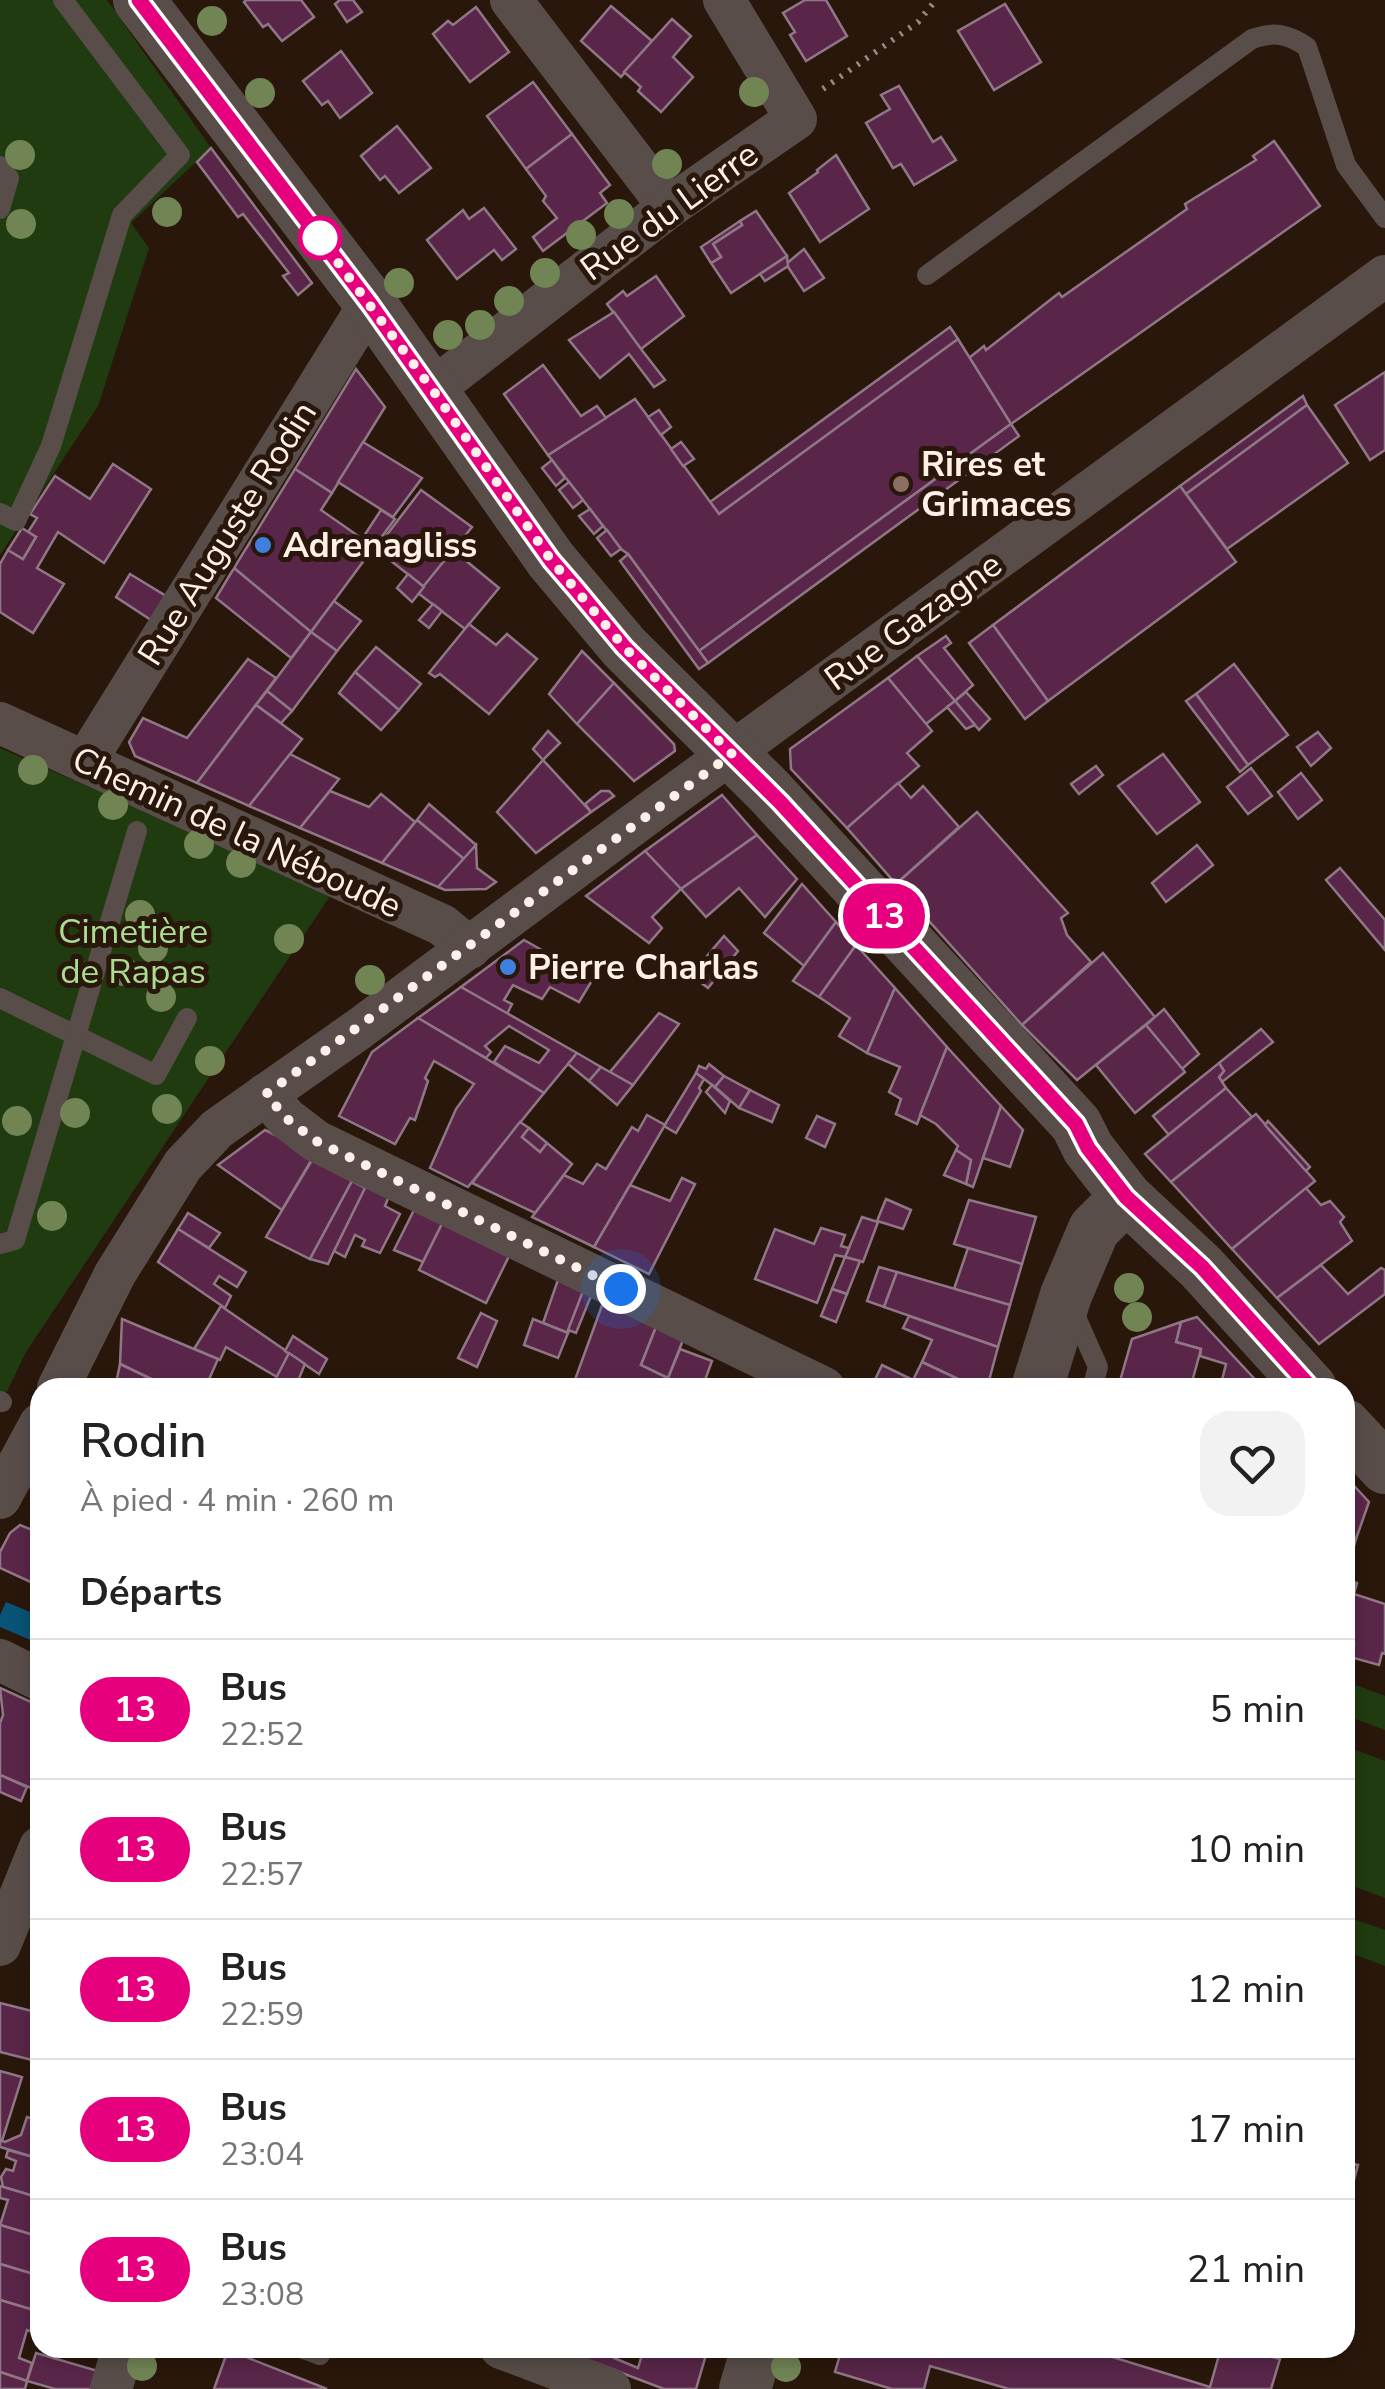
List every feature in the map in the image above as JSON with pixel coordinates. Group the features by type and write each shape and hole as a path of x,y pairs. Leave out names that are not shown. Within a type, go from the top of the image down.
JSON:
{"street":[{"path":"139,0 370,304 551,560 624,647 732,754 1076,1124 1088,1148 1126,1197 1202,1267 1302,1378"},
{"path":"511,0 668,208"},
{"name":"Rue du Lierre","path":"432,389 668,208 796,119 724,0"},
{"name":"Rue Gazagne","path":"63,1378 115,1274 183,1165 217,1129 470,948 1385,276"},
{"name":"Rue Auguste Rodin","path":"86,762 370,304"},
{"name":"Chemin de la Néboude","path":"0,723 442,925 470,948"},
{"path":"266,1094 286,1118 316,1141 803,1378"},
{"path":"1040,1378 1066,1295 1094,1230 1126,1197"},
{"path":"1355,1436 1385,1468"},
{"path":"0,1498 30,1442"},
{"path":"0,1660 30,1675"},
{"path":"0,1945 30,1872"},
{"path":"111,2389 120,2358"},
{"path":"528,2358 610,2389"},
{"path":"745,2389 754,2358"}],"lane":[{"path":"0,513 16,521 51,446 122,215 180,155 63,0"},
{"path":"927,275 1252,38 1270,32 1292,37 1307,46 1346,166 1385,218"},
{"path":"0,166 9,178 0,209"},
{"path":"0,1244 15,1240 137,831"},
{"path":"0,998 156,1074 187,1018"},
{"path":"1066,1295 1098,1366 1095,1378"}],"path":[{"path":"796,119 814,96 918,22 936,0"}],"green space":[{"path":"0,0 107,0 211,148 131,223 149,248 98,406 0,555"},
{"name":"Cimetière de Rapas","path":"0,748 332,893 26,1352 0,1406"},
{"path":"1355,1685 1385,1696 1385,1730 1355,1719"},
{"path":"1355,1750 1385,1761 1385,1898 1355,1887"},
{"path":"1355,1920 1385,1930 1385,1966 1355,1955"}],"water":[{"path":"6,1602 30,1612 30,1640 0,1627"}],"building":[{"path":"246,0 301,0 314,17 282,41 268,24 263,27"},
{"path":"353,0 362,12 347,22 335,4"},
{"path":"805,0 826,0 847,36 806,61 790,35 795,32 783,13"},
{"path":"1005,4 1041,62 994,90 958,31"},
{"path":"611,6 652,41 621,77 581,41"},
{"path":"476,7 509,52 470,82 433,34 448,21 453,25"},
{"path":"672,19 691,36 673,57 693,77 661,112 624,72"},
{"path":"341,51 372,93 340,118 328,101 322,105 303,81"},
{"path":"533,82 572,134 526,169 487,116"},
{"path":"899,86 933,142 941,137 956,160 914,185 901,164 893,168 866,123 890,109 881,95"},
{"path":"397,126 431,168 399,193 385,176 380,180 361,156"},
{"path":"572,134 610,185 600,193 607,203 543,251 533,237 557,218 526,169"},
{"path":"1274,141 1320,206 1011,424 969,358 1187,209 1185,204 1256,160 1253,156"},
{"path":"211,148 312,283 298,295 283,276 289,273 243,214 238,217 197,162"},
{"path":"836,155 869,209 820,242 789,193"},
{"path":"484,208 516,249 502,260 494,250 457,279 427,240 463,210 469,219"},
{"path":"756,211 787,256 731,293 711,263 721,257 713,244"},
{"path":"740,221 742,225 713,244 721,257 711,263 701,247"},
{"path":"804,249 824,278 804,291 786,264"},
{"path":"787,256 788,266 765,281 760,274"},
{"path":"656,276 684,316 641,349 607,304 623,291 627,296"},
{"path":"614,312 665,380 654,387 629,354 600,378 569,340"},
{"path":"950,327 958,339 719,514 710,502"},
{"path":"958,339 1011,424 699,651 548,455 635,399 719,514"},
{"path":"543,365 581,416 597,406 606,418 548,455 504,394"},
{"path":"356,369 385,407 332,493 295,469"},
{"path":"1385,372 1385,450 1370,460 1335,405"},
{"path":"1303,396 1307,405 1186,494 1180,486"},
{"path":"1307,405 1348,463 1227,549 1186,494"},
{"path":"659,410 671,427 661,435 648,417"},
{"path":"1011,424 1019,436 708,663 699,651"},
{"path":"363,442 422,478 393,517 338,482"},
{"path":"681,442 694,459 683,466 671,449"},
{"path":"552,460 565,478 556,486 542,468"},
{"path":"113,464 151,489 104,563 58,532 37,568 64,584 33,633 0,612 0,564 8,550 23,559 36,537 28,532 37,518 30,514 55,476 90,499"},
{"path":"295,469 332,493 321,510 374,547 311,632 234,568"},
{"path":"569,482 583,500 573,508 559,490"},
{"path":"1180,486 1236,562 1048,701 993,625"},
{"path":"421,490 472,527 424,587 376,549"},
{"path":"590,509 603,526 594,534 579,516"},
{"path":"381,510 395,519 374,547 362,539"},
{"path":"22,528 36,537 23,559 8,550"},
{"path":"607,530 621,549 611,556 597,538"},
{"path":"453,550 499,588 465,629 418,593"},
{"path":"628,554 708,663 699,669 620,561"},
{"path":"234,568 311,632 291,658 216,598"},
{"path":"130,574 166,596 151,620 116,597"},
{"path":"408,574 424,587 412,602 397,588"},
{"path":"334,601 361,621 337,651 311,632"},
{"path":"433,604 442,611 429,628 419,620"},
{"path":"469,624 496,645 507,634 537,659 489,714 440,674 435,677 429,673"},
{"path":"993,625 1048,701 1025,719 969,643"},
{"path":"311,632 337,651 292,711 267,691"},
{"path":"946,636 951,643 944,648 973,685 955,701 917,656"},
{"path":"376,647 421,684 399,710 355,672"},
{"path":"582,651 614,683 577,724 549,694"},
{"path":"917,656 955,701 926,724 888,678"},
{"path":"248,659 276,678 197,783 135,756 129,742 143,718 187,738"},
{"path":"1234,664 1288,735 1248,765 1196,694"},
{"path":"355,672 399,710 381,730 339,693"},
{"path":"888,678 932,731 907,753 919,766 847,828 791,769 790,749"},
{"path":"614,683 674,744 675,751 634,781 577,724"},
{"path":"267,691 292,711 281,723 256,705"},
{"path":"966,692 990,719 979,730 955,701"},
{"path":"1196,694 1248,765 1240,772 1186,701"},
{"path":"955,701 975,725 966,729 947,707"},
{"path":"256,705 302,739 249,806 197,783"},
{"path":"548,731 560,743 543,760 533,749"},
{"path":"1318,732 1331,748 1311,766 1297,747"},
{"path":"290,754 339,779 300,828 249,806"},
{"path":"1163,754 1200,802 1157,834 1118,786"},
{"path":"543,760 591,812 536,853 497,812"},
{"path":"1096,766 1103,775 1079,794 1071,784"},
{"path":"1251,768 1272,796 1248,814 1227,787"},
{"path":"1301,773 1322,800 1298,819 1278,792"},
{"path":"898,783 911,798 923,786 959,827 896,884 847,828"},
{"path":"330,791 369,807 381,794 415,822 382,863 300,828"},
{"path":"601,791 614,796 591,812 585,804"},
{"path":"722,795 757,835 681,889 645,851"},
{"path":"429,804 476,845 464,859 417,820"},
{"path":"977,812 1068,913 1061,918 1067,935 1091,962 1022,1025 896,884"},
{"path":"417,820 464,859 438,887 382,863"},
{"path":"757,835 797,879 765,917 739,888 706,917 681,889"},
{"path":"476,845 477,868 496,882 486,889 438,887"},
{"path":"1197,845 1213,865 1166,902 1152,883"},
{"path":"645,851 681,889 652,917 662,928 649,943 586,896"},
{"path":"1340,868 1385,920 1385,950 1326,880"},
{"path":"802,884 836,922 804,966 764,933"},
{"path":"836,922 856,945 819,997 793,981"},
{"path":"724,936 738,951 708,988 691,975"},
{"path":"524,940 593,979 579,1002 550,987 542,999 513,985 504,1000 512,1004 507,1014 461,987"},
{"path":"856,945 895,988 867,1053 839,1036 850,1018 819,997"},
{"path":"1103,953 1155,1017 1077,1080 1022,1025"},
{"path":"461,987 577,1053 544,1093 494,1062 505,1046 539,1063 549,1050 509,1026 485,1046 491,1052 486,1058 418,1018"},
{"path":"895,988 947,1047 917,1124 896,1114 901,1099 889,1092 900,1067 867,1053"},
{"path":"1164,1009 1199,1054 1182,1069 1146,1025"},
{"path":"659,1013 679,1024 633,1085 610,1072"},
{"path":"418,1018 544,1093 468,1187 430,1168 456,1109 474,1084 434,1061 425,1078 428,1081 415,1120 410,1118 395,1144 339,1116 372,1052"},
{"path":"1146,1025 1185,1072 1135,1113 1096,1065"},
{"path":"1261,1029 1273,1042 1222,1082 1219,1077 1224,1071 1219,1063"},
{"path":"947,1047 1001,1106 973,1187 966,1184 971,1160 956,1150 958,1146 936,1124 920,1115"},
{"path":"577,1053 601,1067 589,1081 568,1064"},
{"path":"1219,1063 1224,1071 1219,1077 1226,1088 1169,1135 1153,1116"},
{"path":"709,1064 724,1076 715,1087 696,1073 699,1066 706,1069"},
{"path":"601,1067 633,1085 617,1105 589,1081"},
{"path":"696,1073 704,1079 701,1091 676,1133 664,1126"},
{"path":"724,1076 750,1090 739,1108 715,1087"},
{"path":"712,1085 730,1101 725,1113 706,1092"},
{"path":"1226,1088 1252,1117 1171,1182 1145,1154"},
{"path":"750,1090 779,1105 772,1122 739,1108"},
{"path":"1001,1106 1023,1130 1010,1167 983,1158"},
{"path":"1256,1114 1315,1181 1232,1249 1171,1182"},
{"path":"647,1115 665,1125 594,1247 532,1217 564,1175 583,1184 597,1164 606,1169 632,1127 638,1131"},
{"path":"817,1116 835,1124 825,1147 806,1138"},
{"path":"1268,1121 1310,1167 1306,1171 1265,1125"},
{"path":"520,1122 529,1128 522,1137 540,1152 547,1143 572,1164 535,1213 472,1183"},
{"path":"529,1128 547,1143 540,1152 522,1137"},
{"path":"265,1130 315,1154 282,1210 218,1165"},
{"path":"956,1150 971,1160 966,1184 944,1175"},
{"path":"312,1160 352,1181 310,1259 266,1237"},
{"path":"682,1178 695,1184 649,1274 594,1247 630,1185 670,1201"},
{"path":"368,1180 391,1191 385,1206 400,1214 380,1253 362,1246 365,1240 355,1235 345,1257 334,1251"},
{"path":"352,1181 365,1188 328,1264 310,1259"},
{"path":"1306,1188 1321,1205 1330,1201 1344,1217 1340,1222 1352,1241 1277,1298 1232,1249"},
{"path":"886,1199 911,1210 903,1229 877,1221"},
{"path":"969,1200 1036,1217 1022,1264 954,1244"},
{"path":"417,1204 445,1218 423,1262 394,1250"},
{"path":"188,1213 220,1233 209,1248 178,1229"},
{"path":"862,1217 878,1222 863,1262 845,1257"},
{"path":"445,1218 512,1250 486,1303 419,1270"},
{"path":"821,1228 845,1235 841,1246 849,1248 845,1257 835,1255 817,1303 755,1279 775,1229 814,1244"},
{"path":"178,1229 246,1272 237,1287 219,1276 214,1284 231,1296 225,1308 158,1262"},
{"path":"968,1248 1022,1264 1010,1305 954,1289"},
{"path":"845,1257 860,1261 847,1294 832,1289"},
{"path":"1321,1265 1348,1294 1381,1268 1385,1270 1385,1294 1319,1344 1277,1298"},
{"path":"879,1267 897,1272 884,1307 867,1301"},
{"path":"897,1272 1010,1305 998,1347 884,1307"},
{"path":"560,1274 585,1286 568,1333 543,1323"},
{"path":"585,1286 591,1296 576,1333 568,1330"},
{"path":"832,1289 847,1294 836,1322 821,1316"},
{"path":"604,1300 658,1322 641,1365 668,1378 576,1378"},
{"path":"221,1306 289,1353 277,1377 226,1347 220,1360 194,1349"},
{"path":"481,1313 497,1321 477,1367 458,1358"},
{"path":"909,1316 998,1347 990,1378 956,1378 922,1362 932,1340 903,1328"},
{"path":"1197,1317 1254,1378 1222,1378 1226,1364 1200,1356 1201,1349 1176,1342 1181,1322"},
{"path":"122,1319 218,1359 210,1378 149,1378 120,1364"},
{"path":"533,1319 568,1333 558,1358 524,1345"},
{"path":"658,1322 685,1335 668,1378 641,1365"},
{"path":"1181,1322 1176,1342 1201,1349 1193,1378 1121,1378 1132,1339"},
{"path":"293,1336 327,1359 319,1374 285,1351"},
{"path":"680,1349 712,1361 706,1378 668,1378"},
{"path":"289,1353 305,1364 299,1378 276,1378"},
{"path":"922,1362 956,1378 914,1378"},
{"path":"120,1364 149,1378 117,1378"},
{"path":"882,1365 909,1378 876,1378"},
{"path":"1355,1487 1369,1502 1355,1539"},
{"path":"20,1525 30,1529 30,1582 0,1568 0,1552 10,1533"},
{"path":"1355,1594 1385,1604 1385,1654 1382,1653 1379,1665 1355,1658"},
{"path":"0,1688 30,1702 30,1788 0,1775"},
{"path":"0,1775 27,1787 21,1801 0,1792"},
{"path":"0,2003 30,2010 30,2060 0,2052"},
{"path":"0,2071 22,2077 2,2141 21,2135 27,2117 30,2118 30,2156 0,2147"},
{"path":"8,2150 30,2156 30,2195 3,2187 1,2177 6,2169 13,2171 16,2161 6,2157"},
{"path":"0,2186 30,2195 30,2234 0,2225 8,2200 0,2198"},
{"path":"0,2225 30,2234 30,2273 0,2264"},
{"path":"0,2264 30,2273 30,2309 0,2300"},
{"path":"0,2300 30,2309 30,2331 27,2330 19,2358 32,2363 27,2381 0,2372"},
{"path":"34,2358 53,2358 98,2371 93,2389 55,2389 27,2381"},
{"path":"225,2358 248,2358 327,2389 214,2389"},
{"path":"582,2358 614,2358 638,2368 641,2358 705,2358 696,2389 664,2389"},
{"path":"839,2358 1116,2358 1210,2387 1218,2358 1280,2359 1271,2389 1009,2389 930,2366 924,2389 892,2389 835,2372"},
{"path":"0,2372 27,2381 25,2389 0,2389"}],"bus line":[{"name":"13","path":"139,0 370,304 551,560 624,647 780,802 1076,1124 1088,1148 1126,1197 1202,1267 1302,1378"}],"place":[{"name":"Rires et Grimaces","path":"901,484"},
{"name":"Adrenagliss","path":"263,545"},
{"name":"Pierre Charlas","path":"508,967"}],"route":[{"path":"320,238 313,229 432,389 551,560 624,647 732,754 266,1094 286,1118 316,1141 621,1289"}]}
